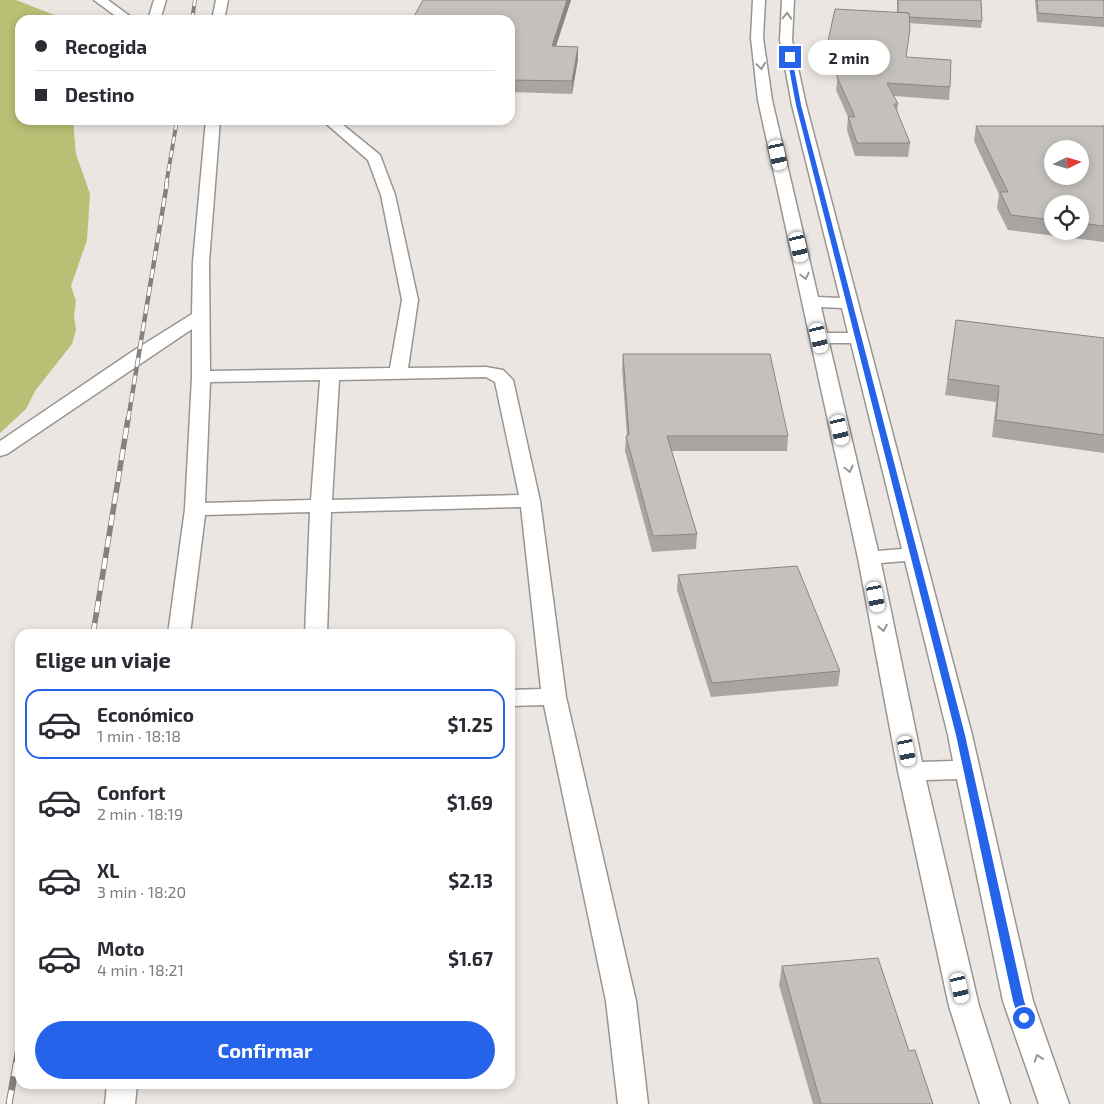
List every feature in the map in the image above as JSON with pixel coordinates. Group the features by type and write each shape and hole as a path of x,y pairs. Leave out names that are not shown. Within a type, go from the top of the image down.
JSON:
{"street":[{"path":"100,0 122,15"},
{"path":"156,15 160,0"},
{"path":"219,15 222,0"},
{"path":"759,0 772,39 799,105 968,770 1018,1001 1054,1104"},
{"path":"788,0 772,39 765,100 869,558 911,771 964,1006 995,1104"},
{"path":"180,629 195,509 201,377 201,262 213,125"},
{"path":"335,125 375,158 388,195 410,300 398,373"},
{"path":"778,155 812,156"},
{"path":"811,302 850,303"},
{"path":"0,450 139,355 202,315"},
{"path":"819,338 858,338"},
{"path":"201,377 486,372 497,374 504,380 530,502 554,697 621,1001 633,1104"},
{"path":"316,629 321,506 330,374"},
{"path":"195,509 530,502"},
{"path":"869,558 914,554"},
{"path":"515,698 554,697"},
{"path":"911,771 968,770"},
{"path":"120,1104 122,1089"}],"green space":[{"path":"0,0 16,0 54,15 15,15 15,125 73,125 76,154 90,194 87,240 71,286 76,301 74,316 76,330 72,344 35,391 26,409 0,433"}],"building":[{"path":"423,0 567,0 552,46 578,47 572,81 515,80 515,15 415,15"},
{"path":"898,0 981,0 982,21 909,17 909,13 898,12"},
{"path":"1037,0 1104,0 1104,18 1038,13"},
{"path":"835,9 909,13 910,29 906,57 951,60 950,87 887,83 898,104 894,104 910,143 857,143 848,117 855,117 837,77 842,47 827,46"},
{"path":"976,126 1104,126 1104,226 1089,224 1089,195 1044,195 1044,219 1011,215 1000,192 1008,192"},
{"path":"956,320 1104,338 1104,435 996,420 999,386 948,379"},
{"path":"623,354 770,354 788,436 667,436 697,534 653,536 626,436 629,435"},
{"path":"797,566 840,671 712,683 678,575"},
{"path":"878,958 909,1051 915,1050 933,1104 821,1104 782,966"}],"railway":[{"path":"193,15 195,0"},
{"path":"166,185 176,125"},
{"path":"128,420 167,183"},
{"path":"94,629 128,419"},
{"path":"9,1104 15,1070"}],"route":[{"path":"790,57 799,105 960,735 1018,1001 1024,1018"}]}
